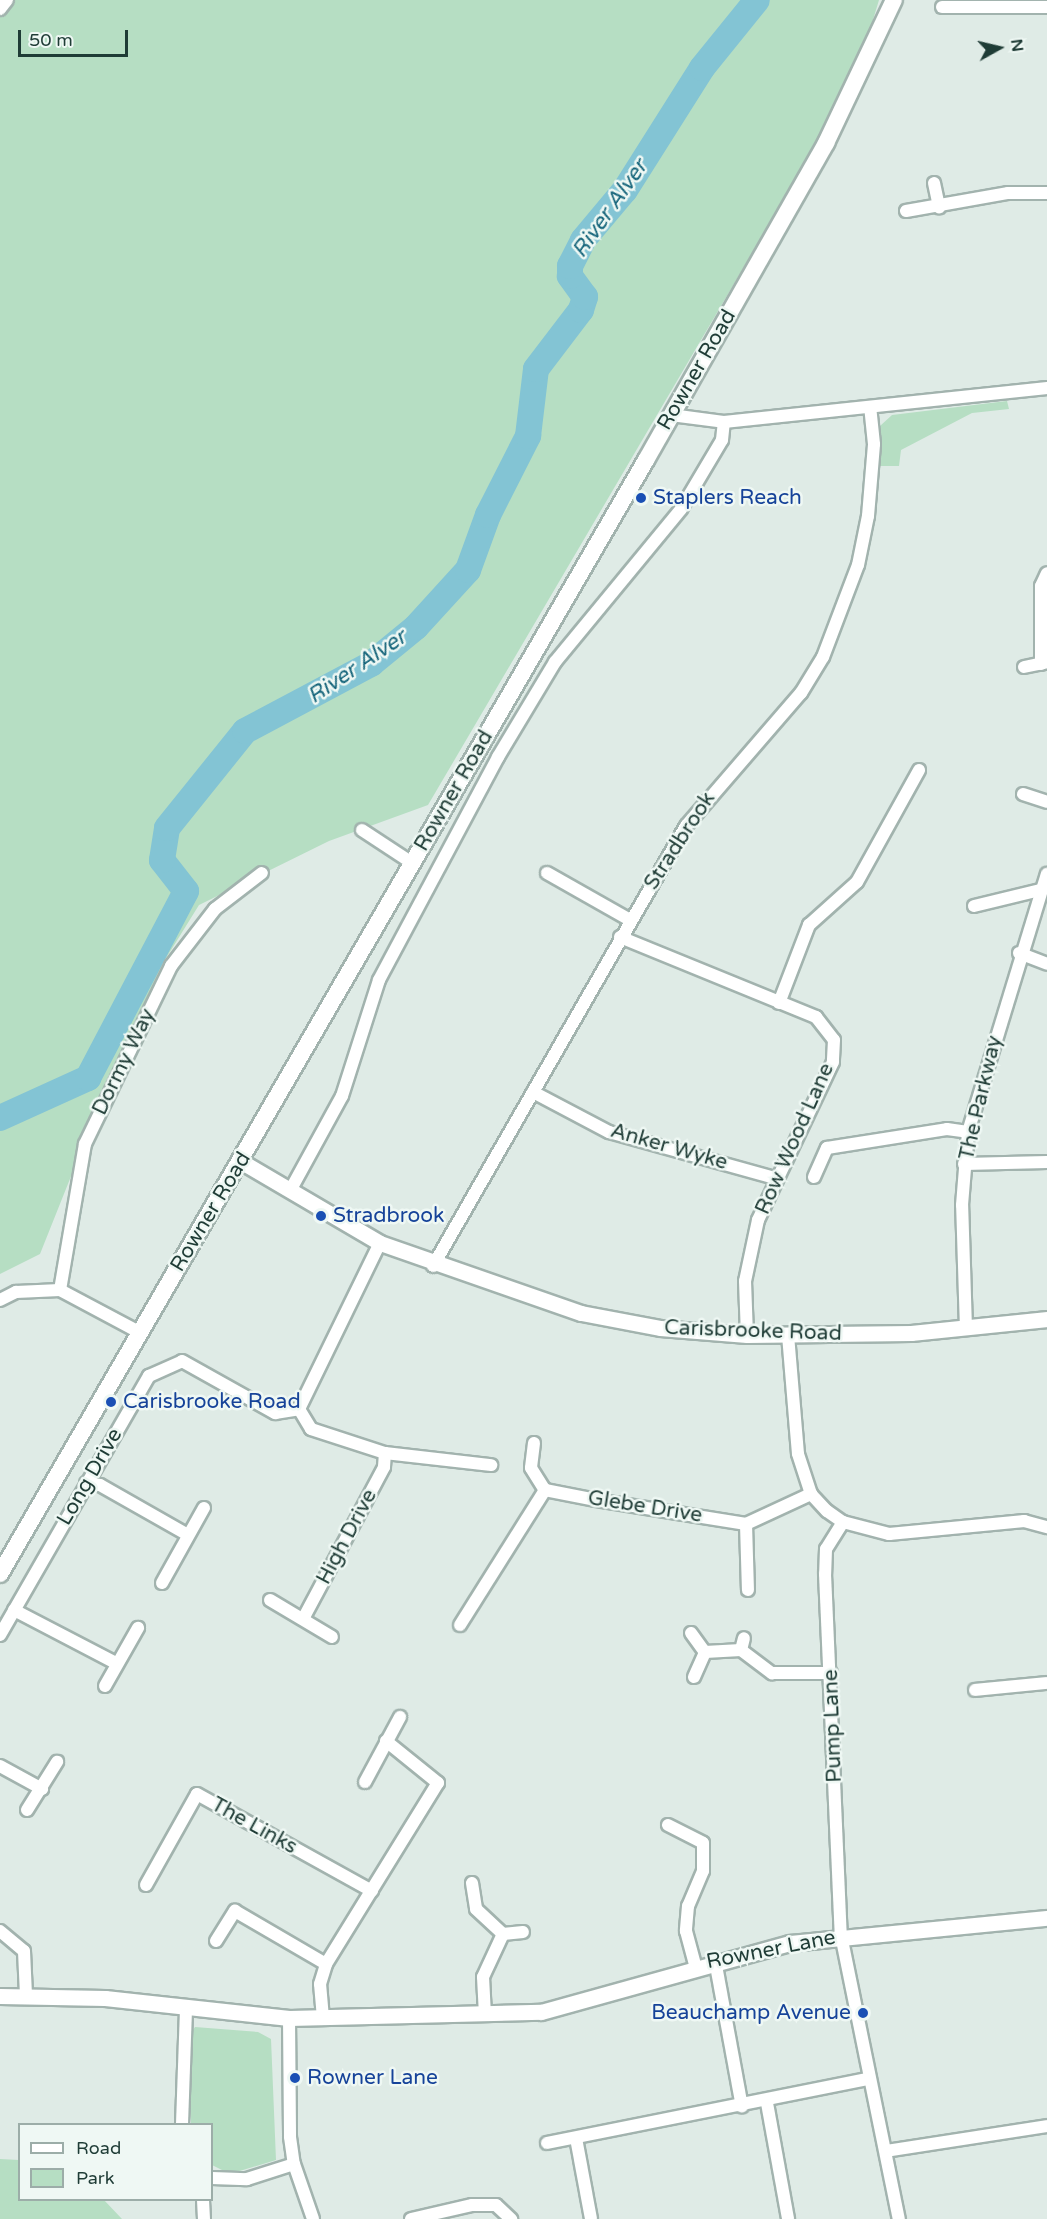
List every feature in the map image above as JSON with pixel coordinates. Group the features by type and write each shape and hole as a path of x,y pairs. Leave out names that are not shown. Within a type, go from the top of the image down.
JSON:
{"main road":[{"name":"Rowner Road","path":"0,1574 137,1331 242,1162 671,415 825,143 894,0"}],"street":[{"path":"0,9 7,0"},
{"path":"942,7 1047,7"},
{"path":"934,183 939,207"},
{"path":"906,212 1008,193 1047,193"},
{"path":"671,415 724,422 1047,388"},
{"name":"Stradbrook","path":"433,1266 534,1092 620,937 686,826 801,693 824,657 858,565 868,516 874,444 870,407"},
{"path":"291,1189 342,1096 378,980 498,758 555,662 681,509 722,440 724,422"},
{"path":"1024,667 1044,663 1041,586 1047,573"},
{"path":"779,1003 809,925 856,882 919,770"},
{"path":"1023,794 1047,802"},
{"path":"362,830 412,863"},
{"name":"Dormy Way","path":"60,1290 85,1143 165,976 215,909 262,873"},
{"path":"547,873 630,920"},
{"name":"The Parkway","path":"966,1329 964,1164 968,1132 1019,954 1047,874"},
{"path":"974,906 1040,890"},
{"name":"Row Wood Lane","path":"620,937 825,1024 834,1050 758,1220 747,1272 747,1335"},
{"path":"1019,954 1047,964"},
{"name":"Anker Wyke","path":"534,1092 609,1132 775,1178"},
{"path":"814,1177 827,1148 947,1129 968,1132"},
{"path":"964,1164 1047,1161"},
{"name":"Carisbrooke Road","path":"242,1162 380,1243 433,1266 581,1313 660,1328 747,1335 966,1329 1047,1319"},
{"path":"380,1243 299,1408 311,1429 385,1453 491,1465"},
{"path":"0,1300 16,1292 60,1290 137,1331"},
{"path":"788,1335 798,1454 812,1494 843,1522 889,1534 1024,1521 1047,1527"},
{"name":"Long Drive","path":"0,1635 149,1376 159,1369 182,1362 275,1413 299,1408"},
{"path":"460,1625 545,1490 531,1468 534,1443"},
{"name":"High Drive","path":"303,1618 384,1467 385,1453"},
{"path":"86,1483 100,1485 188,1535"},
{"name":"Glebe Drive","path":"545,1490 746,1524"},
{"path":"748,1590 746,1524 812,1494"},
{"path":"162,1582 204,1508"},
{"name":"Pump Lane","path":"842,1935 826,1549 843,1522"},
{"path":"270,1600 333,1637"},
{"path":"14,1610 116,1664"},
{"path":"105,1686 138,1628"},
{"path":"691,1633 705,1652"},
{"path":"705,1652 743,1644 770,1677 831,1673"},
{"path":"694,1677 705,1652"},
{"path":"975,1690 1047,1683"},
{"path":"365,1782 399,1717"},
{"path":"323,2018 320,1984 326,1964 438,1783 386,1741"},
{"path":"27,1810 57,1762"},
{"path":"0,1766 42,1789"},
{"name":"The Links","path":"146,1885 197,1794 372,1892"},
{"path":"668,1825 703,1844 703,1871 688,1906 686,1931 694,1965"},
{"path":"472,1883 476,1909 503,1934 523,1932"},
{"path":"216,1941 235,1911 326,1964"},
{"name":"Rowner Lane","path":"0,1996 26,1995 186,2007 289,2018 484,2015 570,2007 694,1965 842,1935 1047,1918"},
{"path":"0,1931 24,1951 26,1995"},
{"path":"484,2015 483,1977 503,1934"},
{"path":"842,1935 868,2079 886,2151 899,2219"},
{"path":"715,1960 742,2107"},
{"path":"182,2123 186,2007"},
{"path":"289,2018 294,2164 313,2219"},
{"path":"547,2143 767,2103 868,2079"},
{"path":"767,2103 788,2219"},
{"path":"886,2151 1047,2126"},
{"path":"576,2138 591,2219"},
{"path":"213,2180 248,2179 294,2164"},
{"path":"203,2201 204,2219"},
{"path":"411,2219 472,2205 496,2205 511,2219"}],"green space":[{"path":"0,0 879,0 856,76 428,805 329,841 199,905 163,963 115,1066 40,1254 0,1274"},
{"path":"1007,401 1009,409 972,413 901,450 899,466 878,466 880,426 892,415"},
{"path":"195,2027 258,2032 271,2039 276,2160 230,2174 213,2166 213,2123 191,2123 188,2037"},
{"path":"0,2159 18,2160 18,2201 105,2201 122,2219 0,2219"}],"waterway":[{"name":"River Alver","path":"0,1118 88,1078 186,891 162,860 167,828 245,731 371,664 416,627 468,570 488,515 528,436 536,369 581,310 585,297 570,276 570,266 583,240 625,190 702,68 757,0"}],"place":[{"name":"Staplers Reach","path":"641,498"},
{"name":"Stradbrook","path":"321,1216"},
{"name":"Carisbrooke Road","path":"111,1402"},
{"name":"Beauchamp Avenue","path":"863,2013"},
{"name":"Rowner Lane","path":"295,2078"}]}
